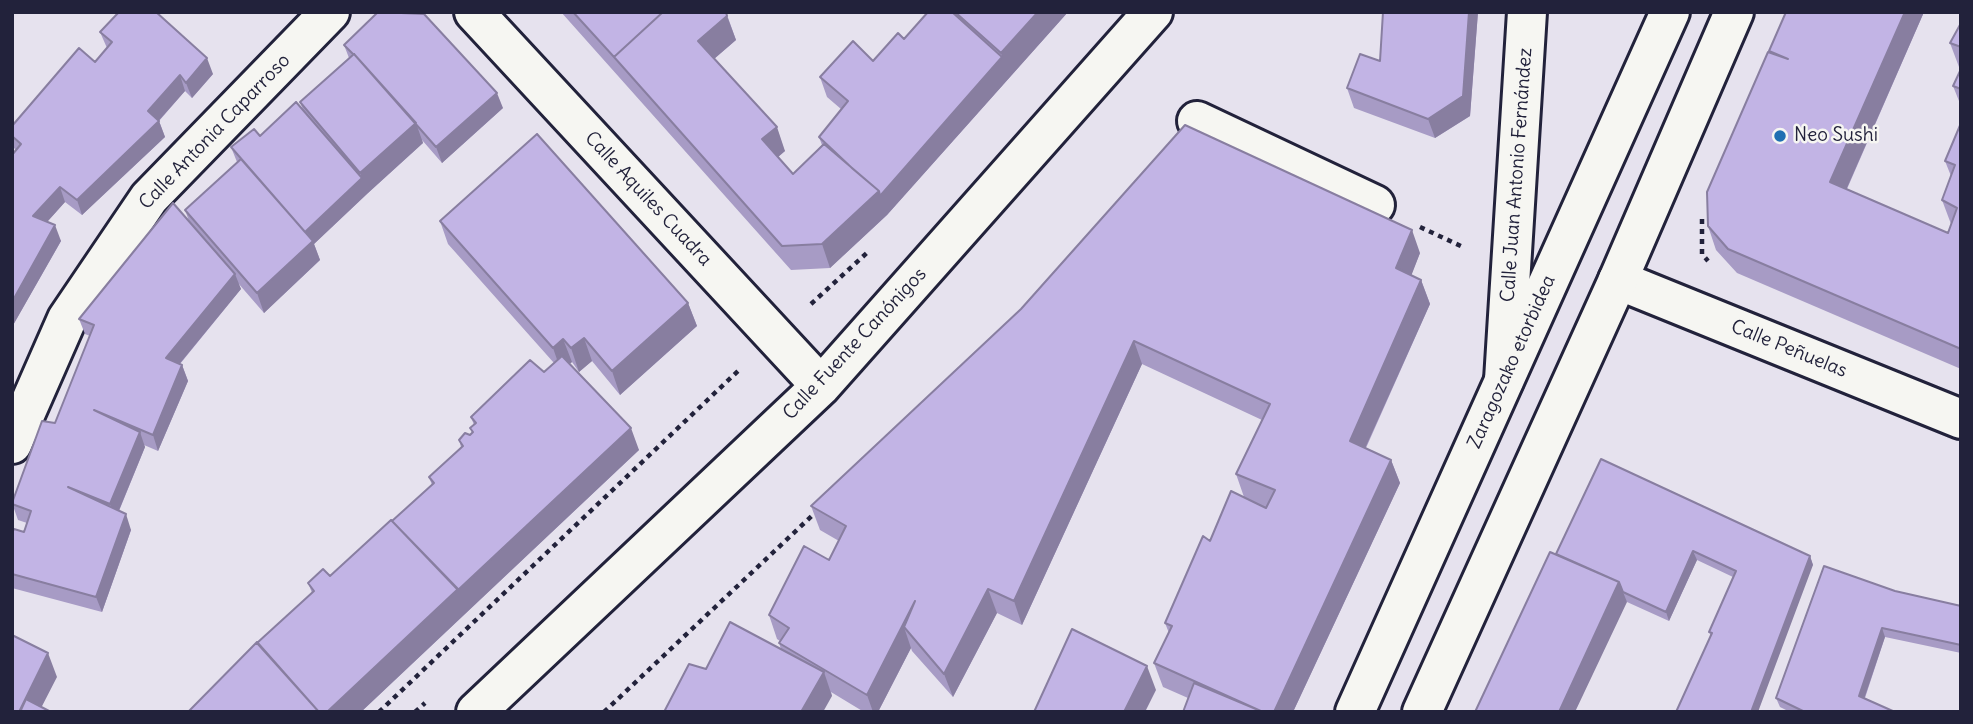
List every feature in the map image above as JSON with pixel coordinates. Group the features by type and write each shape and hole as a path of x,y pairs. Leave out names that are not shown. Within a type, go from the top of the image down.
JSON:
{"street":[{"name":"Calle Antonia Caparroso","path":"12,444 67,319 149,198 330,12"},
{"name":"Calle Aquiles Cuadra","path":"474,12 821,386"},
{"name":"Calle Fuente Canónigos","path":"476,712 821,386 1153,12"},
{"name":"Calle Juan Antonio Fernández","path":"1504,380 1527,12"},
{"name":"Zaragozako etorbidea","path":"1354,712 1670,12"},
{"path":"1422,712 1618,280 1734,12"},
{"path":"1197,121 1375,205"},
{"name":"Calle Peñuelas","path":"1618,280 1961,419"}],"path":[{"path":"1375,205 1472,252"},
{"path":"1702,211 1702,254 1710,263"},
{"path":"801,299 808,307 877,243"},
{"path":"379,712 744,365"},
{"path":"604,712 825,503"}],"building":[{"path":"119,12 156,12 207,58 186,83 180,75 148,111 159,121 77,200 60,187 33,216 55,225 12,302 12,155 21,144 12,136 12,126 79,48 95,62 112,42 100,32"},
{"path":"378,12 424,14 497,93 436,147 344,45"},
{"path":"573,12 663,12 614,57"},
{"path":"663,12 726,12 727,16 698,41 777,127 762,139 793,174 824,144 879,191 822,244 782,246 614,57"},
{"path":"928,12 952,12 1002,57 880,196 879,191 819,137 848,101 820,77 853,41 873,61 898,33 904,39"},
{"path":"955,12 1038,12 1001,53"},
{"path":"1383,12 1469,12 1463,96 1428,119 1347,88 1360,54 1380,61"},
{"path":"1786,12 1905,12 1830,182 1948,233 1957,208 1942,200 1955,165 1945,161 1961,123 1961,349 1728,249 1708,226 1707,192 1768,52 1788,59 1769,51"},
{"path":"1961,23 1961,47 1950,43"},
{"path":"354,54 416,123 360,173 300,102"},
{"path":"1961,69 1961,89 1953,86"},
{"path":"296,102 362,178 305,232 231,147 254,129 260,136"},
{"path":"1185,125 1412,230 1396,268 1421,280 1350,441 1391,460 1274,712 1263,712 1154,663 1172,626 1165,623 1203,536 1210,541 1231,491 1266,508 1275,490 1236,474 1270,404 1134,341 1014,601 988,589 944,674 904,627 915,601 867,695 779,643 789,628 769,615 804,546 829,560 846,526 811,506 1021,309"},
{"path":"537,134 688,303 612,371 584,338 571,348 563,339 553,348 440,221"},
{"path":"241,159 313,241 257,293 185,210"},
{"path":"173,203 235,274 166,358 182,365 153,435 94,410 140,432 110,504 68,487 126,514 96,597 12,574 12,533 14,529 24,532 31,511 12,503 42,421 55,423 94,325 79,319"},
{"path":"562,356 631,428 458,590 392,521 434,483 429,477 463,446 459,440 465,433 470,435 473,432 470,428 476,423 471,417 530,360 544,372"},
{"path":"1601,459 1810,556 1751,712 1676,712 1712,633 1709,632 1736,571 1693,551 1666,612 1623,592 1619,582 1556,554"},
{"path":"391,520 458,589 327,712 319,712 257,643 314,591 308,583 323,569 330,576"},
{"path":"1550,552 1619,582 1559,712 1475,712"},
{"path":"1824,566 1895,591 1961,606 1961,645 1882,628 1859,696 1895,712 1805,712 1776,698"},
{"path":"730,622 824,672 801,712 664,712 689,664 706,669"},
{"path":"1072,629 1147,666 1124,712 1034,712"},
{"path":"12,635 48,653 19,712 12,712"},
{"path":"257,642 319,712 188,712"},
{"path":"1194,683 1263,712 1183,712"},
{"path":"26,699 51,712 20,712"}],"place":[{"name":"Neo Sushi","path":"1780,136"}]}
